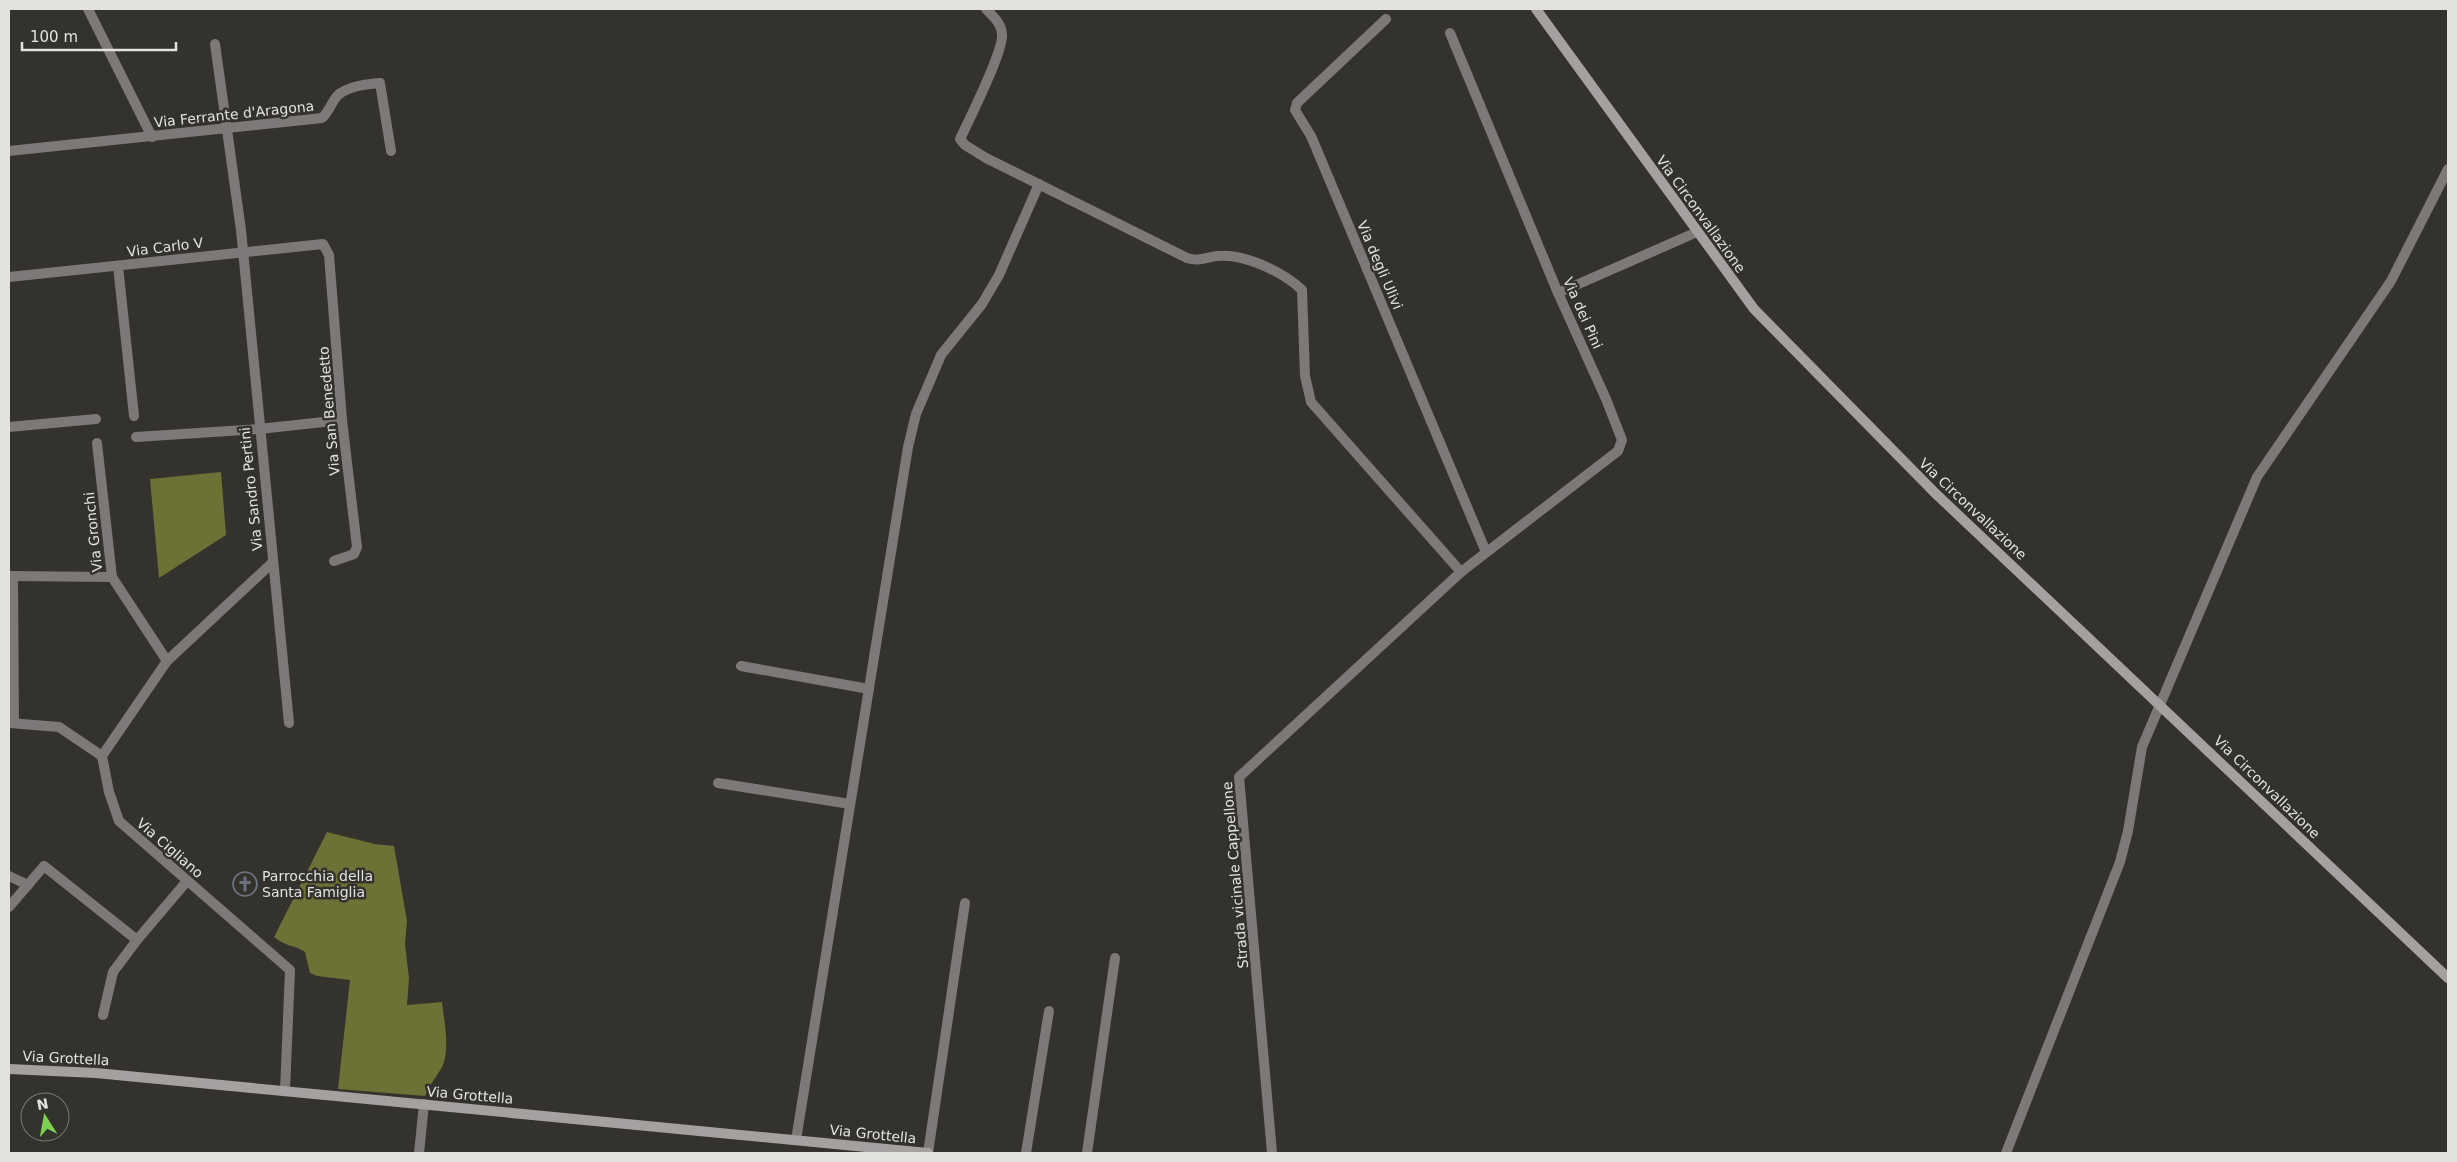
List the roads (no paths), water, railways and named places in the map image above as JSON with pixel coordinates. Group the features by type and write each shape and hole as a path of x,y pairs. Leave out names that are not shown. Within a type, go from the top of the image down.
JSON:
{"main road":[{"name":"Via Circonvallazione","path":"1536,9 1754,309 1839,398 1935,493 2448,978"},
{"name":"Via Grottella","path":"9,1069 96,1073 796,1140 875,1150 928,1153"}],"street":[{"path":"88,9 152,137"},
{"path":"986,9 1000,27 1002,36 993,65 960,139 965,145 986,158 1187,258 1196,261 1216,256 1235,256 1286,278 1302,290 1305,376 1311,402 1461,572"},
{"name":"Via degli Ulivi","path":"1386,19 1297,103 1295,114 1311,136 1486,552"},
{"name":"Via dei Pini","path":"1450,33 1558,293 1606,399 1622,440 1618,451 1486,552"},
{"name":"Via Sandro Pertini","path":"215,44 228,129 243,252 258,429 289,723"},
{"name":"Via Ferrante d'Aragona","path":"9,151 322,118 330,110 338,95 360,85 380,83 391,151"},
{"path":"2006,1153 2120,862 2128,831 2142,747 2256,478 2391,281 2448,169"},
{"path":"796,1140 908,447 916,414 941,355 982,304 999,275 1039,184"},
{"path":"1558,293 1697,232"},
{"name":"Via Carlo V","path":"9,277 323,244"},
{"name":"Via San Benedetto","path":"323,244 329,255 342,420 357,547 354,554 334,561"},
{"path":"118,266 134,416"},
{"path":"9,427 96,419"},
{"path":"136,437 258,429 342,420"},
{"name":"Via Gronchi","path":"97,443 112,577 167,661"},
{"name":"Strada vicinale Cappellone","path":"1272,1153 1238,776 1461,572 1486,552"},
{"path":"112,577 11,576 12,723 59,727 102,756 167,661 272,564"},
{"path":"741,666 869,690"},
{"name":"Via Cigliano","path":"102,756 109,792 119,821 290,970 285,1091"},
{"path":"718,783 850,804"},
{"path":"9,907 44,866 137,940"},
{"path":"9,876 28,885"},
{"path":"103,1015 113,972 137,940 187,881"},
{"path":"928,1153 965,903"},
{"path":"1087,1153 1116,958"},
{"path":"1026,1153 1049,1011"},
{"path":"419,1153 424,1104"}],"place":[{"name":"Parrocchia della Santa Famiglia","path":"245,884"}]}
